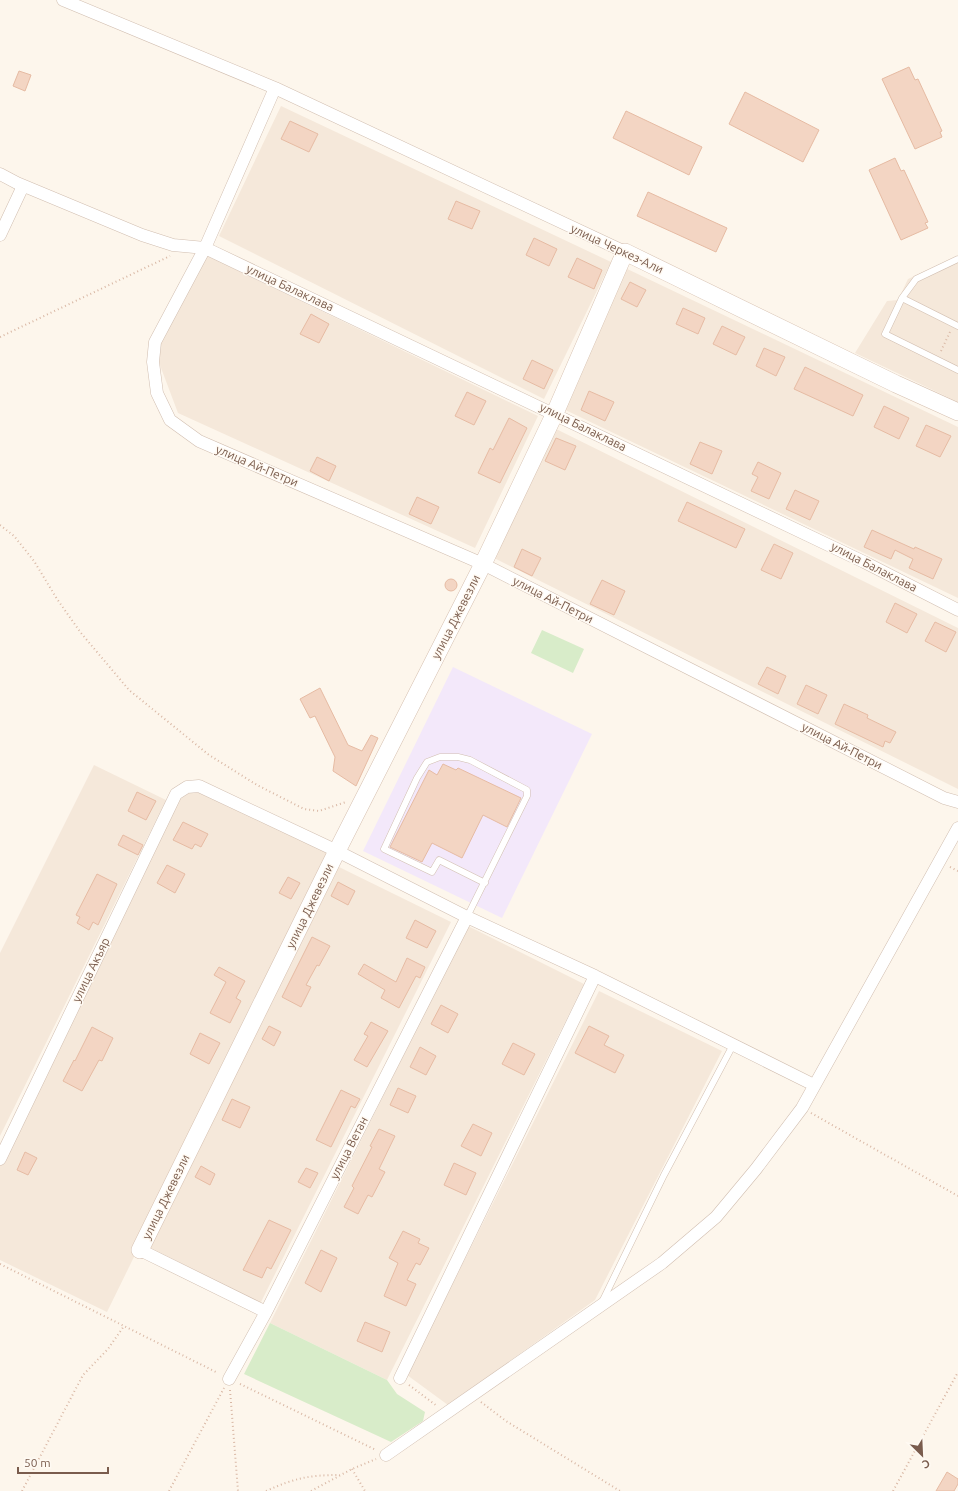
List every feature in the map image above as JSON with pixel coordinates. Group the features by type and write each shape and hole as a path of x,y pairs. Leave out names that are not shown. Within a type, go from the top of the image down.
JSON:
{"street":[{"name":"улица Черкез-Али","path":"63,0 275,88 624,252 888,380 958,412"},
{"name":"улица Ай-Петри","path":"275,88 205,248 155,342 153,362 157,393 170,420 199,441 483,564 937,795 958,802"},
{"path":"0,174 23,186 142,235 173,245 205,248"},
{"path":"0,235 23,186"},
{"name":"улица Балаклава","path":"205,248 555,413 864,562 958,610"},
{"name":"улица Джевезли","path":"140,1250 366,795 483,564 555,413 624,252"},
{"name":"улица Акъяр","path":"0,1159 176,794 187,787 199,786 338,851"},
{"path":"386,1455 662,1263 716,1217 756,1169 802,1108 958,828"},
{"path":"338,851 467,917 595,976 814,1085"},
{"name":"улица Ветан","path":"230,1378 266,1312 467,917"},
{"path":"400,1378 595,976"},
{"path":"140,1250 266,1312"}],"lane":[{"path":"958,259 916,279 902,298 884,334 958,370"},
{"path":"902,298 956,325"},
{"path":"467,917 484,883 527,796 527,790 470,760 458,756 440,757 428,762 417,778 384,849 432,872 439,860 484,883"},
{"path":"599,1308 664,1175 733,1045"}],"path":[{"path":"0,337 189,247"},
{"path":"937,359 956,325"},
{"path":"0,525 14,536 34,561 57,599 81,633 129,690 209,755 257,785 304,810 319,811 366,795"},
{"path":"802,1108 958,1196"},
{"path":"0,1264 386,1455"},
{"path":"22,1491 83,1375 108,1349 124,1326"},
{"path":"893,1491 958,1372"},
{"path":"169,1491 230,1378"},
{"path":"230,1378 238,1491"},
{"path":"400,1378 448,1413"},
{"path":"472,1396 506,1421 620,1491"},
{"path":"311,1491 352,1469 386,1455"},
{"path":"352,1469 364,1491"},
{"path":"266,1491 289,1481 314,1475 341,1475"}],"shaded area":[{"path":"281,106 611,262 544,399 219,236"},
{"path":"206,255 538,416 475,548 178,413 152,344"},
{"path":"958,256 958,402 855,353 887,301 898,300 908,279"},
{"path":"621,266 958,427 958,598 557,406"},
{"path":"550,426 958,628 958,789 484,553"},
{"path":"453,667 592,734 502,918 363,851"},
{"path":"94,765 166,800 0,1136 0,953"},
{"path":"191,792 203,793 331,855 107,1312 0,1260 0,1166 179,800"},
{"path":"339,867 451,922 260,1304 149,1249"},
{"path":"468,926 584,984 387,1380 270,1323"},
{"path":"599,991 722,1051 595,1300 448,1405 407,1375"}],"green space":[{"path":"542,630 584,649 573,673 531,653"},
{"path":"270,1323 387,1380 397,1394 425,1412 423,1421 391,1442 244,1374"}],"building":[{"path":"909,67 915,80 918,79 942,131 940,132 942,137 915,149 882,79"},
{"path":"19,71 31,75 25,91 13,86"},
{"path":"745,92 819,130 803,162 729,124"},
{"path":"626,111 702,147 689,175 613,138"},
{"path":"290,121 318,134 309,152 281,139"},
{"path":"895,158 901,171 904,170 928,222 925,223 928,228 901,240 869,170"},
{"path":"648,192 727,228 716,252 637,216"},
{"path":"456,201 480,211 472,229 448,219"},
{"path":"534,238 557,249 549,266 526,255"},
{"path":"577,258 602,270 594,289 568,277"},
{"path":"630,282 646,290 637,307 621,299"},
{"path":"683,308 705,318 698,334 676,324"},
{"path":"311,314 329,324 319,343 300,334"},
{"path":"722,326 745,337 736,355 713,344"},
{"path":"764,348 785,357 776,376 756,366"},
{"path":"532,360 553,370 544,389 523,379"},
{"path":"805,367 863,395 853,416 794,389"},
{"path":"589,391 614,402 605,421 581,410"},
{"path":"467,392 486,401 474,425 455,416"},
{"path":"884,406 909,418 899,439 874,427"},
{"path":"509,418 527,428 500,483 478,473 490,448 493,450"},
{"path":"926,425 951,436 940,457 916,446"},
{"path":"556,438 576,446 565,470 545,461"},
{"path":"700,442 722,451 712,474 690,464"},
{"path":"317,457 336,466 329,481 310,471"},
{"path":"758,462 781,473 769,499 751,491 758,477 752,474"},
{"path":"795,490 819,501 810,520 786,509"},
{"path":"417,497 439,507 431,524 409,514"},
{"path":"687,502 745,529 736,548 678,521"},
{"path":"872,530 914,549 915,547 942,559 933,579 909,568 913,559 895,550 891,559 864,547"},
{"path":"774,544 793,553 781,579 761,570"},
{"path":"522,549 541,558 532,576 514,567"},
{"path":"453,579 456,580 456,590 449,591 446,590 445,583 446,580"},
{"path":"602,580 625,591 614,615 590,604"},
{"path":"895,603 917,614 907,633 886,622"},
{"path":"935,622 956,632 946,652 925,641"},
{"path":"767,667 786,676 778,694 758,684"},
{"path":"806,685 827,695 818,714 797,704"},
{"path":"320,688 348,745 362,751 371,735 378,738 356,786 333,771 335,757 315,716 310,718 300,699"},
{"path":"844,704 868,715 867,718 896,732 890,743 885,741 883,747 835,724"},
{"path":"443,764 456,770 458,768 521,798 507,827 483,815 462,858 432,843 422,862 390,847 429,770 437,775"},
{"path":"137,792 156,801 146,820 128,811"},
{"path":"183,822 208,834 201,847 195,844 192,849 173,840"},
{"path":"123,835 143,845 138,855 118,845"},
{"path":"167,865 185,874 175,893 157,883"},
{"path":"97,874 117,884 98,925 93,922 89,930 77,923 80,917 76,915"},
{"path":"288,877 300,883 291,899 279,893"},
{"path":"338,882 355,891 348,905 331,896"},
{"path":"415,920 436,931 427,948 406,938"},
{"path":"312,937 330,946 306,985 311,987 301,1007 282,997"},
{"path":"407,958 425,967 420,978 416,976 399,1008 381,998 385,990 358,974 364,964 396,982"},
{"path":"219,967 245,981 236,998 241,1001 230,1023 210,1013 226,982 214,975"},
{"path":"441,1005 458,1014 448,1033 431,1024"},
{"path":"371,1022 388,1031 367,1067 354,1060 368,1036 364,1034"},
{"path":"269,1026 281,1032 274,1046 262,1039"},
{"path":"589,1026 609,1036 604,1045 624,1055 615,1073 575,1053"},
{"path":"92,1027 113,1038 102,1061 99,1060 82,1091 63,1081"},
{"path":"200,1033 220,1043 209,1064 190,1054"},
{"path":"513,1043 535,1054 524,1075 502,1064"},
{"path":"420,1047 436,1056 426,1075 410,1067"},
{"path":"398,1088 416,1096 408,1113 390,1105"},
{"path":"341,1090 360,1099 355,1108 351,1106 331,1147 316,1140"},
{"path":"232,1099 250,1107 240,1128 222,1120"},
{"path":"473,1124 492,1133 481,1156 461,1146"},
{"path":"379,1129 395,1136 379,1169 385,1172 372,1197 368,1195 358,1214 344,1207 354,1188 352,1186 372,1147 370,1146"},
{"path":"25,1152 37,1158 28,1175 17,1170"},
{"path":"454,1163 476,1173 466,1195 444,1185"},
{"path":"201,1166 215,1174 210,1185 195,1177"},
{"path":"306,1168 318,1173 310,1188 298,1182"},
{"path":"269,1220 291,1230 271,1269 267,1267 262,1278 243,1270"},
{"path":"403,1231 420,1239 418,1243 429,1248 420,1265 416,1263 407,1280 416,1284 406,1306 384,1296 398,1263 389,1258"},
{"path":"321,1250 337,1258 321,1292 305,1283"},
{"path":"365,1322 390,1332 382,1352 357,1341"},
{"path":"947,1472 958,1479 958,1484 954,1491 936,1491"}]}
